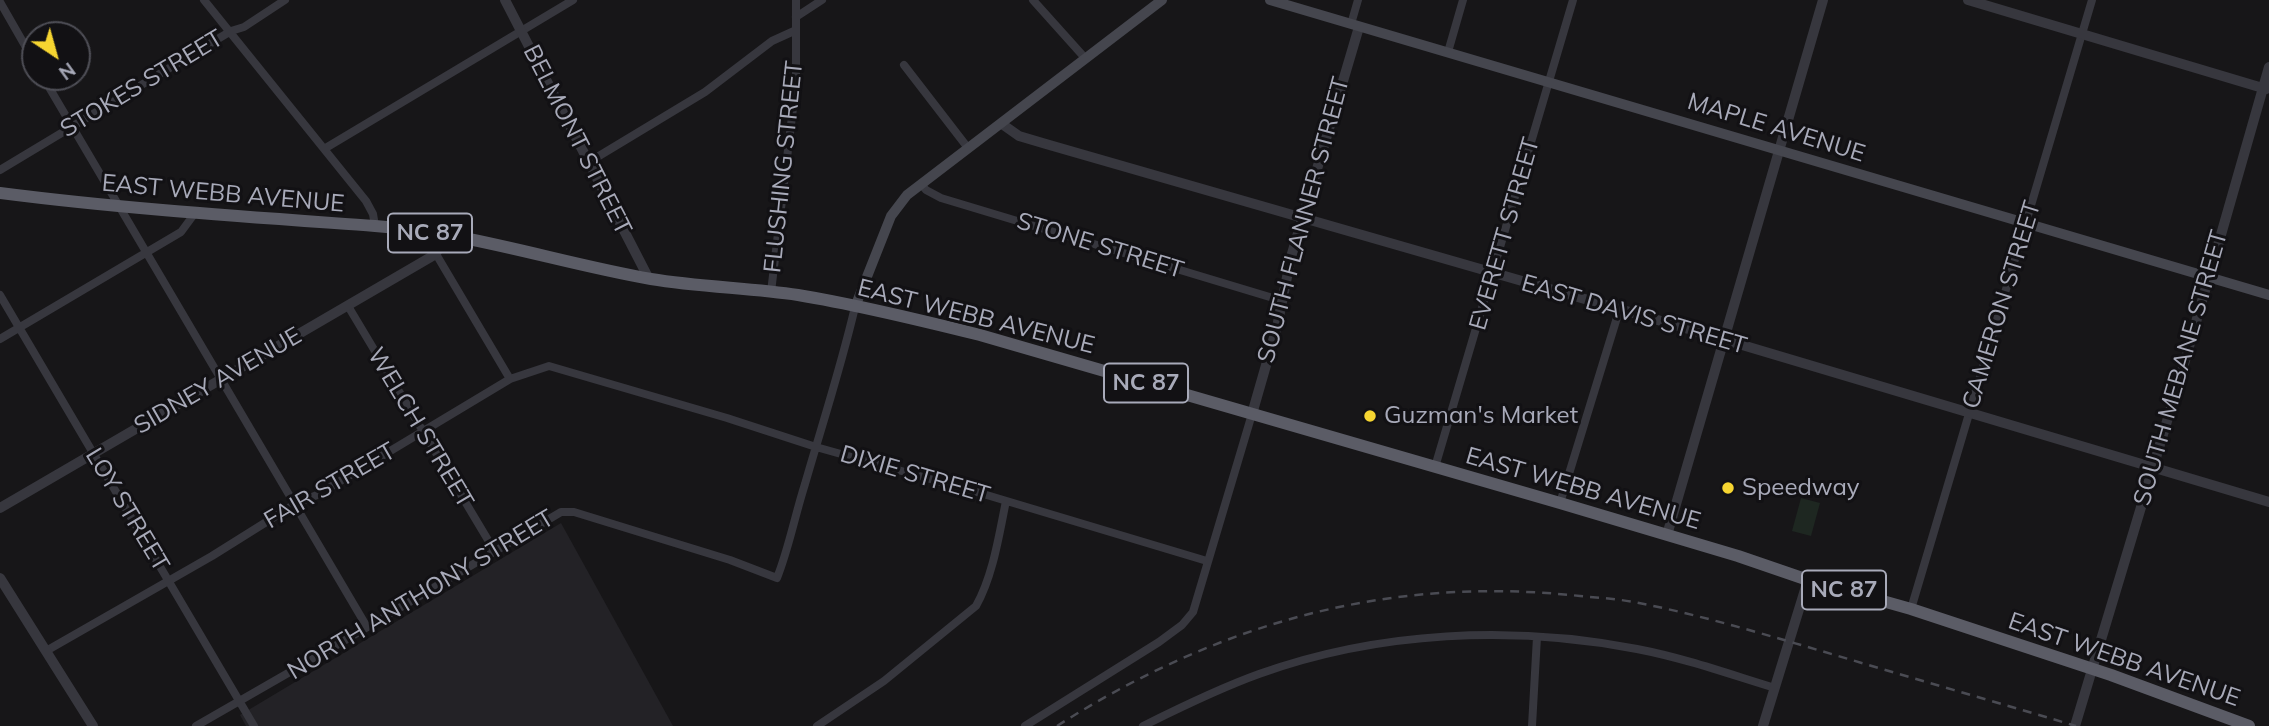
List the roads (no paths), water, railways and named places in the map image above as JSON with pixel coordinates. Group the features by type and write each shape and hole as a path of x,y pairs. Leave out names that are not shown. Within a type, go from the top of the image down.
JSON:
{"highway":[{"name":"EAST WEBB AVENUE","path":"0,193 195,213 375,226 443,235 496,244 649,279 798,295 980,335 1560,503 1911,610 2093,669 2249,726"}],"main road":[{"path":"855,307 891,216 907,195 1162,0"},
{"name":"MAPLE AVENUE","path":"1270,0 2269,295"}],"street":[{"path":"204,0 366,201 373,214 375,226"},
{"name":"STOKES STREET","path":"0,170 9,162 231,32 244,27 285,0"},
{"name":"BELMONT STREET","path":"505,0 649,279"},
{"path":"324,149 378,114 573,0"},
{"name":"FLUSHING STREET","path":"771,292 796,83 796,0"},
{"path":"796,17 822,0"},
{"path":"1033,0 1085,58"},
{"name":"SOUTH FLANNER STREET","path":"1252,414 1283,301 1291,257 1355,26 1358,0"},
{"path":"1448,52 1463,0"},
{"name":"EVERETT STREET","path":"1435,467 1573,0"},
{"path":"1667,535 1823,0"},
{"path":"1968,0 2266,89"},
{"name":"CAMERON STREET","path":"1911,610 2092,0"},
{"path":"0,1 21,38"},
{"path":"589,162 705,92 772,41 794,31"},
{"path":"904,65 968,148"},
{"name":"SOUTH MEBANE STREET","path":"2076,726 2266,89 2269,67"},
{"path":"51,91 367,627"},
{"name":"EAST DAVIS STREET","path":"1002,124 1019,136 2124,457 2152,469 2269,502"},
{"name":"STONE STREET","path":"921,184 933,196 1283,301"},
{"path":"0,339 181,232 195,213"},
{"path":"443,235 436,254 510,379"},
{"name":"SIDNEY AVENUE","path":"0,508 436,254"},
{"name":"LOY STREET","path":"0,295 254,726"},
{"name":"WELCH STREET","path":"348,306 494,550"},
{"name":"NORTH ANTHONY STREET","path":"196,726 554,514 569,511 730,560 777,578 838,375 855,307"},
{"path":"1560,503 1619,311"},
{"name":"FAIR STREET","path":"46,651 295,504 317,495 510,379 549,366 624,387"},
{"name":"DIXIE STREET","path":"624,387 816,447 1207,561"},
{"path":"1025,726 1159,642 1189,617 1196,603 1252,414"},
{"path":"820,725 884,681 976,606 982,596 1006,501"},
{"path":"0,578 93,726"},
{"path":"1763,726 1808,580"},
{"path":"1143,726 1258,674 1313,658 1407,639 1504,634 1610,644 1660,653 1775,688"},
{"path":"1532,726 1537,637"}],"railway":[{"path":"1057,726 1118,690 1180,659 1243,634 1307,614 1373,601 1440,593 1509,591 1617,600 1688,614 2076,726"}],"place":[{"name":"Guzman's Market","path":"1370,416"},
{"name":"Speedway","path":"1728,488"}]}
